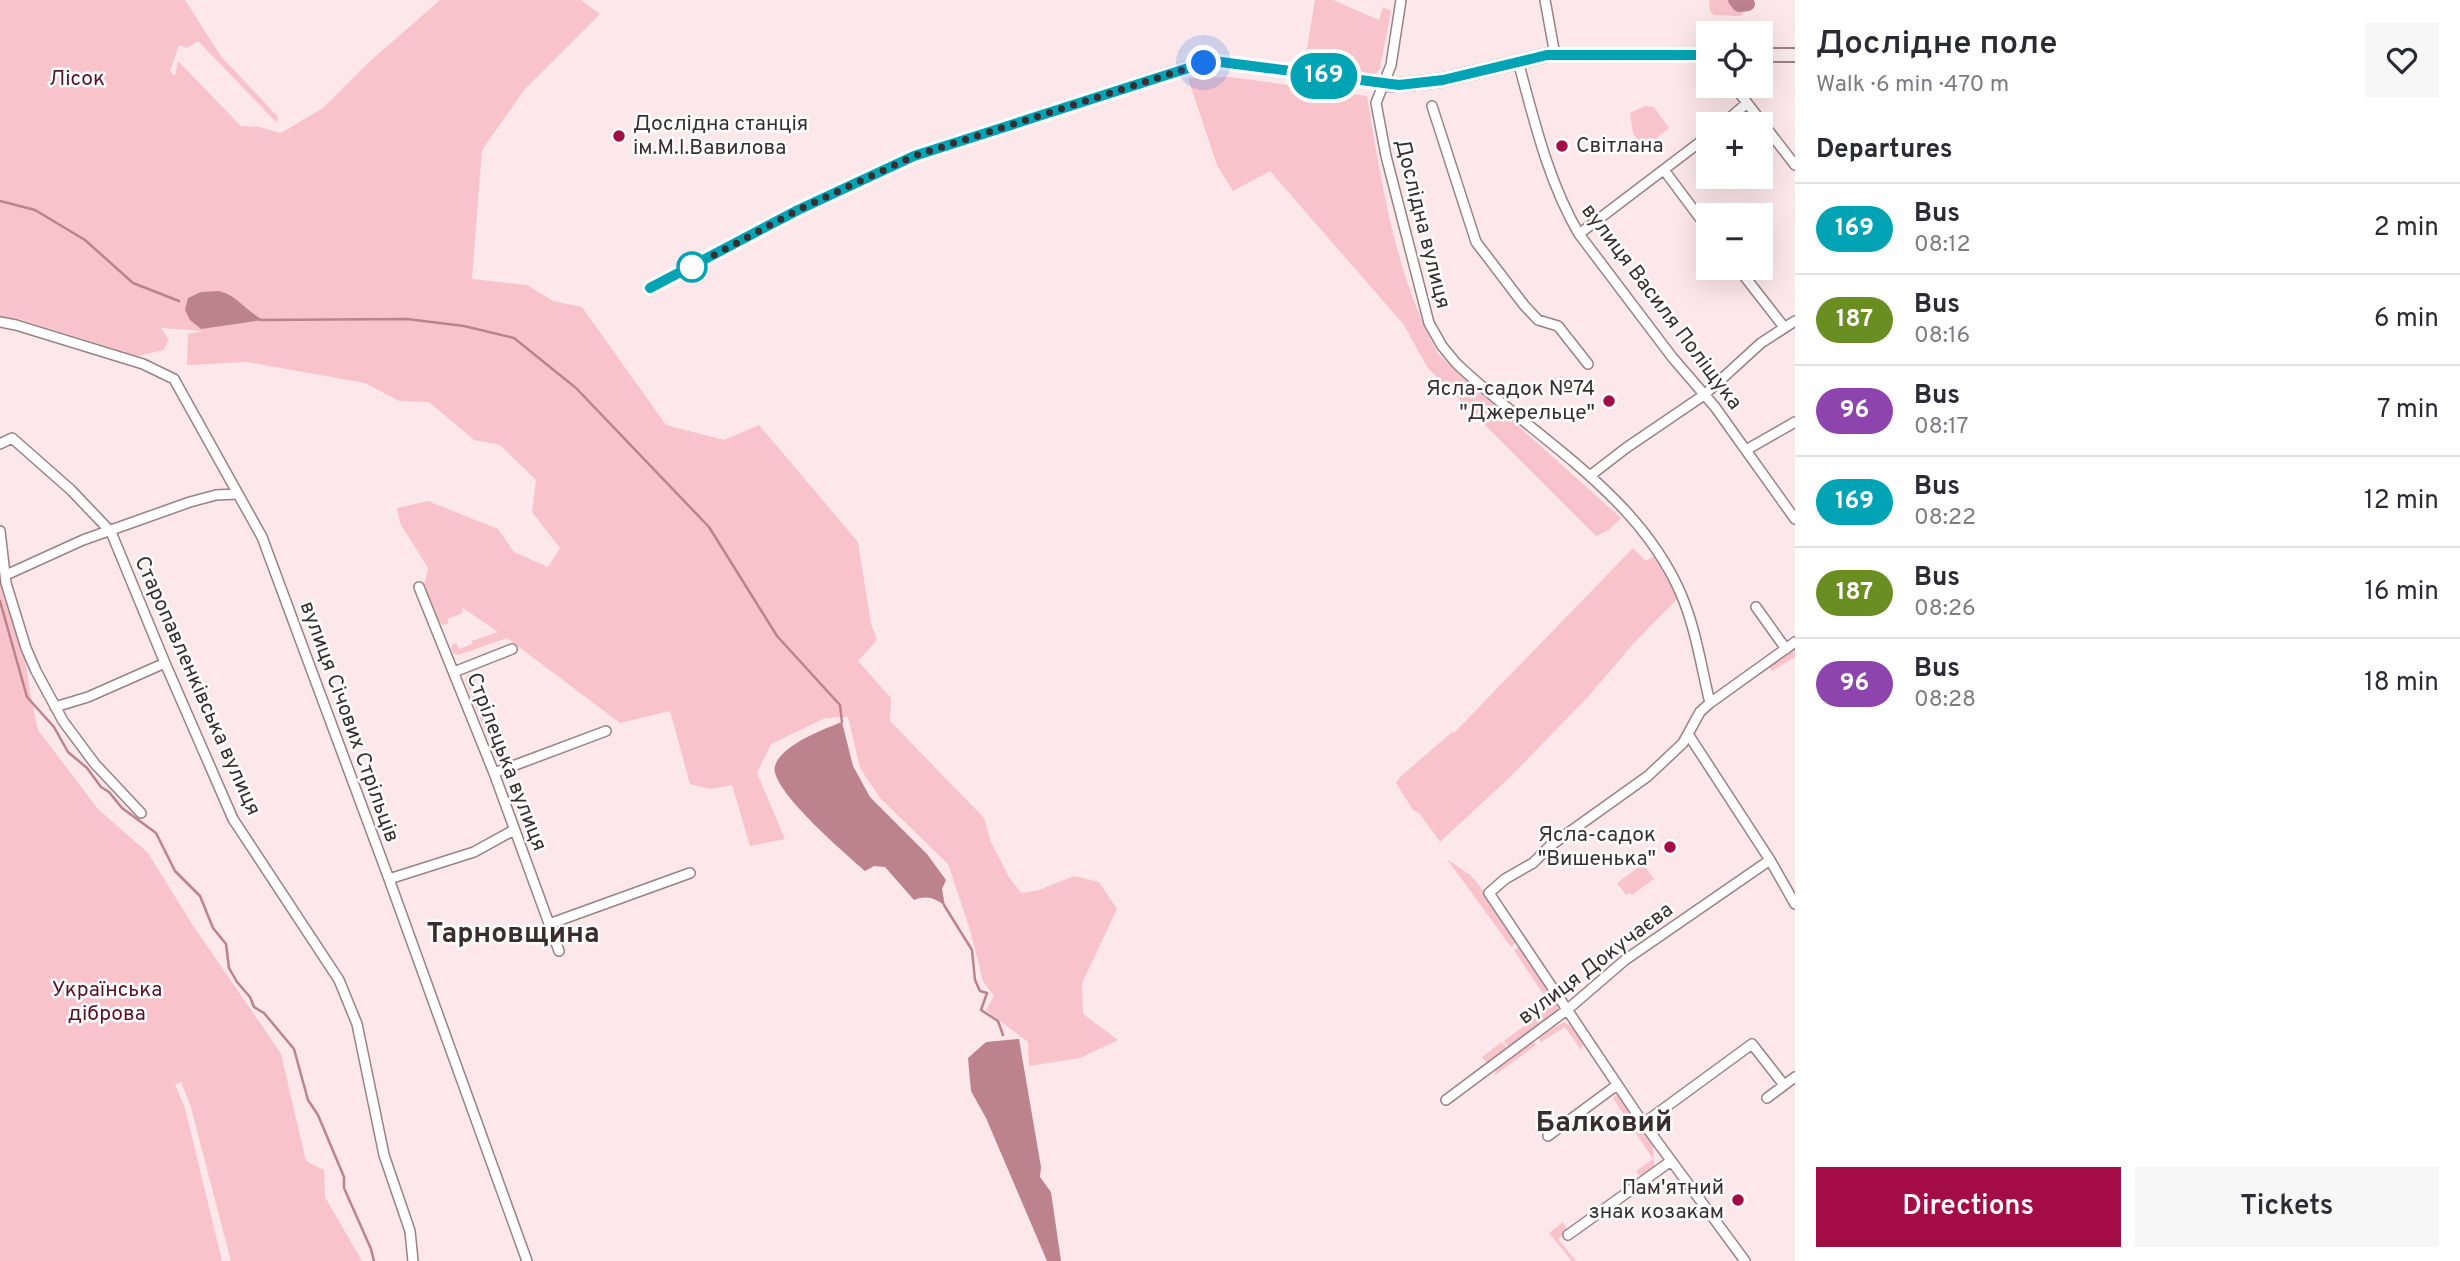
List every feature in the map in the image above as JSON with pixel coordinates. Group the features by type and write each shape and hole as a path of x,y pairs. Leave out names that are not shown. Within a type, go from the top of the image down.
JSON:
{"street":[{"name":"Дослідна вулиця","path":"1401,0 1391,65 1376,103 1427,316 1433,330 1447,353 1465,372 1591,475 1646,538 1675,582 1692,623 1710,703"},
{"path":"1545,0 1555,55"},
{"path":"650,288 798,210 914,156 1204,63 1221,62 1399,85 1443,80 1518,61 1555,55 1696,55"},
{"path":"1773,55 1795,55"},
{"name":"вулиця Василя Поліщука","path":"1518,61 1547,165 1579,234 1746,450 1795,519"},
{"path":"1743,98 1795,165"},
{"path":"1737,112 1747,103"},
{"path":"1432,106 1476,242 1524,305 1538,320 1558,326 1588,364"},
{"path":"1579,234 1696,145"},
{"path":"1664,170 1696,213"},
{"path":"1747,280 1784,327"},
{"path":"1591,475 1704,395 1762,343 1795,321"},
{"name":"вулиця Січових Стрільців","path":"0,322 143,364 174,379 262,537 527,1261"},
{"path":"1746,450 1795,422"},
{"name":"Старопавленківська вулиця","path":"0,444 12,438 71,490 111,531 233,819 339,981 357,1024 384,1155 410,1231 413,1261"},
{"path":"6,575 83,540 190,502 216,495 238,494"},
{"path":"0,531 6,583 26,648 55,707 95,764 141,813"},
{"name":"Стрілецька вулиця","path":"419,587 494,773 559,951"},
{"path":"1756,607 1786,649"},
{"path":"1745,1261 1644,1124 1489,893 1505,879 1530,866 1544,851 1602,808 1634,788 1683,743 1700,712 1795,642"},
{"path":"454,672 512,649"},
{"path":"55,707 88,698 165,663"},
{"path":"494,773 606,731"},
{"path":"1688,733 1770,860 1795,904"},
{"path":"389,879 474,852 514,830"},
{"name":"вулиця Докучаєва","path":"1446,1100 1568,1009 1625,960 1770,860"},
{"path":"549,924 690,873"},
{"path":"1644,1124 1752,1044 1784,1085"},
{"path":"1766,1098 1795,1077"},
{"path":"1548,1136 1617,1085"},
{"path":"1568,1235 1671,1161"}],"green space":[{"name":"Лісок","path":"0,0 185,0 220,55 278,117 277,123 198,41 187,48 179,45 170,71 175,76 178,61 241,126 259,127 281,133 323,108 368,63 440,0 581,0 600,14 525,89 482,150 472,279 527,285 553,301 582,307 666,425 724,440 759,425 858,542 871,624 877,640 858,661 891,698 890,721 984,818 991,842 1009,877 1021,893 1039,890 1074,876 1099,882 1117,909 1082,983 1083,1014 1118,1040 1080,1058 1029,1066 1028,1042 986,1010 994,996 983,981 970,930 948,864 880,798 860,768 848,717 825,718 771,744 757,773 785,839 750,846 732,785 711,789 690,784 670,711 620,723 507,638 458,655 453,653 453,644 456,643 459,649 472,644 472,641 498,632 463,608 461,614 447,619 449,623 443,625 438,621 432,603 419,587 424,585 428,568 400,523 397,508 428,501 498,529 514,552 548,567 560,548 532,512 536,480 500,445 474,440 429,402 399,401 365,383 247,362 187,365 188,334 203,331 161,328 169,340 163,350 138,356 19,319 0,317"},
{"path":"1315,0 1333,0 1379,20 1383,7 1391,11 1380,68 1375,76 1304,66"},
{"path":"1709,0 1731,0 1736,7 1746,11 1740,16 1714,15 1710,11"},
{"path":"1230,77 1367,96 1385,196 1401,262 1411,294 1439,355 1621,518 1609,530 1596,536 1427,367 1404,325 1270,171 1233,191 1217,165 1188,78"},
{"path":"1645,106 1654,107 1669,128 1655,139 1641,144 1633,133 1630,113"},
{"path":"1633,548 1646,561 1654,556 1678,598 1633,644 1587,698 1509,778 1440,842 1420,814 1413,810 1396,783 1454,733"},
{"name":"Українська діброва","path":"0,564 22,641 38,730 98,809 148,853 192,924 281,1054 306,1161 324,1170 325,1197 362,1261 231,1261 190,1104 181,1082 175,1085 185,1108 222,1261 0,1261"},
{"path":"1795,647 1795,657 1772,671 1769,666"},
{"path":"468,674 476,680 474,682 502,755 507,753 509,760 505,764 499,763 496,758 465,680"},
{"path":"1447,859 1479,885 1517,942 1511,947"},
{"path":"1643,864 1654,879 1632,895 1626,895 1617,883"},
{"path":"1519,948 1558,1009 1510,1048 1504,1041 1551,1006 1514,950"},
{"path":"1564,1022 1578,1036 1583,1046 1581,1050 1565,1027 1541,1042 1538,1037"},
{"path":"1532,1040 1536,1045 1495,1075 1496,1066"},
{"path":"1502,1042 1508,1050 1487,1063 1482,1057"},
{"path":"1617,1094 1653,1146 1654,1168 1641,1177 1636,1171 1653,1159 1613,1098"},
{"path":"1563,1222 1568,1231 1558,1239 1576,1261 1572,1261 1549,1233"}],"shaded area":[{"path":"219,291 231,296 263,320 201,329 190,320 185,310 188,298 201,292"},
{"path":"842,722 853,766 870,797 927,854 946,880 942,889 945,906 931,898 914,900 885,867 874,866 865,871 796,805 776,776 775,766 785,751"},
{"path":"1019,1039 1041,1167 1040,1177 1051,1192 1061,1261 1047,1261 986,1118 971,1091 968,1058 986,1042"}],"waterway":[{"path":"1735,0 1739,5 1748,4"},
{"path":"0,201 35,210 85,240 133,283 179,301"},
{"path":"260,320 407,319 464,326 514,338 576,388 709,527 777,636 840,705 842,722"},
{"path":"0,601 27,697 54,727 68,752 87,768 101,787 109,792 122,808 156,833 175,871 200,896 213,928 226,944 229,968 237,982 250,997 254,1007 264,1013 294,1049 308,1100 318,1115 344,1177 344,1188 374,1261"},
{"path":"944,905 972,950 975,980 980,991 987,993 981,1010 998,1021 1003,1035"}],"bus line":[{"name":"169","path":"650,288 798,210 914,156 1204,63 1221,62 1399,85 1443,80 1547,55 1696,55"}],"place":[{"name":"Дослідна станція ім.М.І.Вавилова","path":"619,136"},
{"name":"Світлана","path":"1562,146"},
{"name":"Ясла-садок №74 \"Джерельце\"","path":"1609,401"},
{"name":"Ясла-садок \"Вишенька\"","path":"1670,847"},
{"name":"Пам'ятний знак козакам","path":"1738,1200"}],"district":[{"name":"Тарновщина","path":"513,935"},
{"name":"Балковий","path":"1604,1124"}],"route":[{"path":"692,267 798,210 914,156 1204,63"}]}
